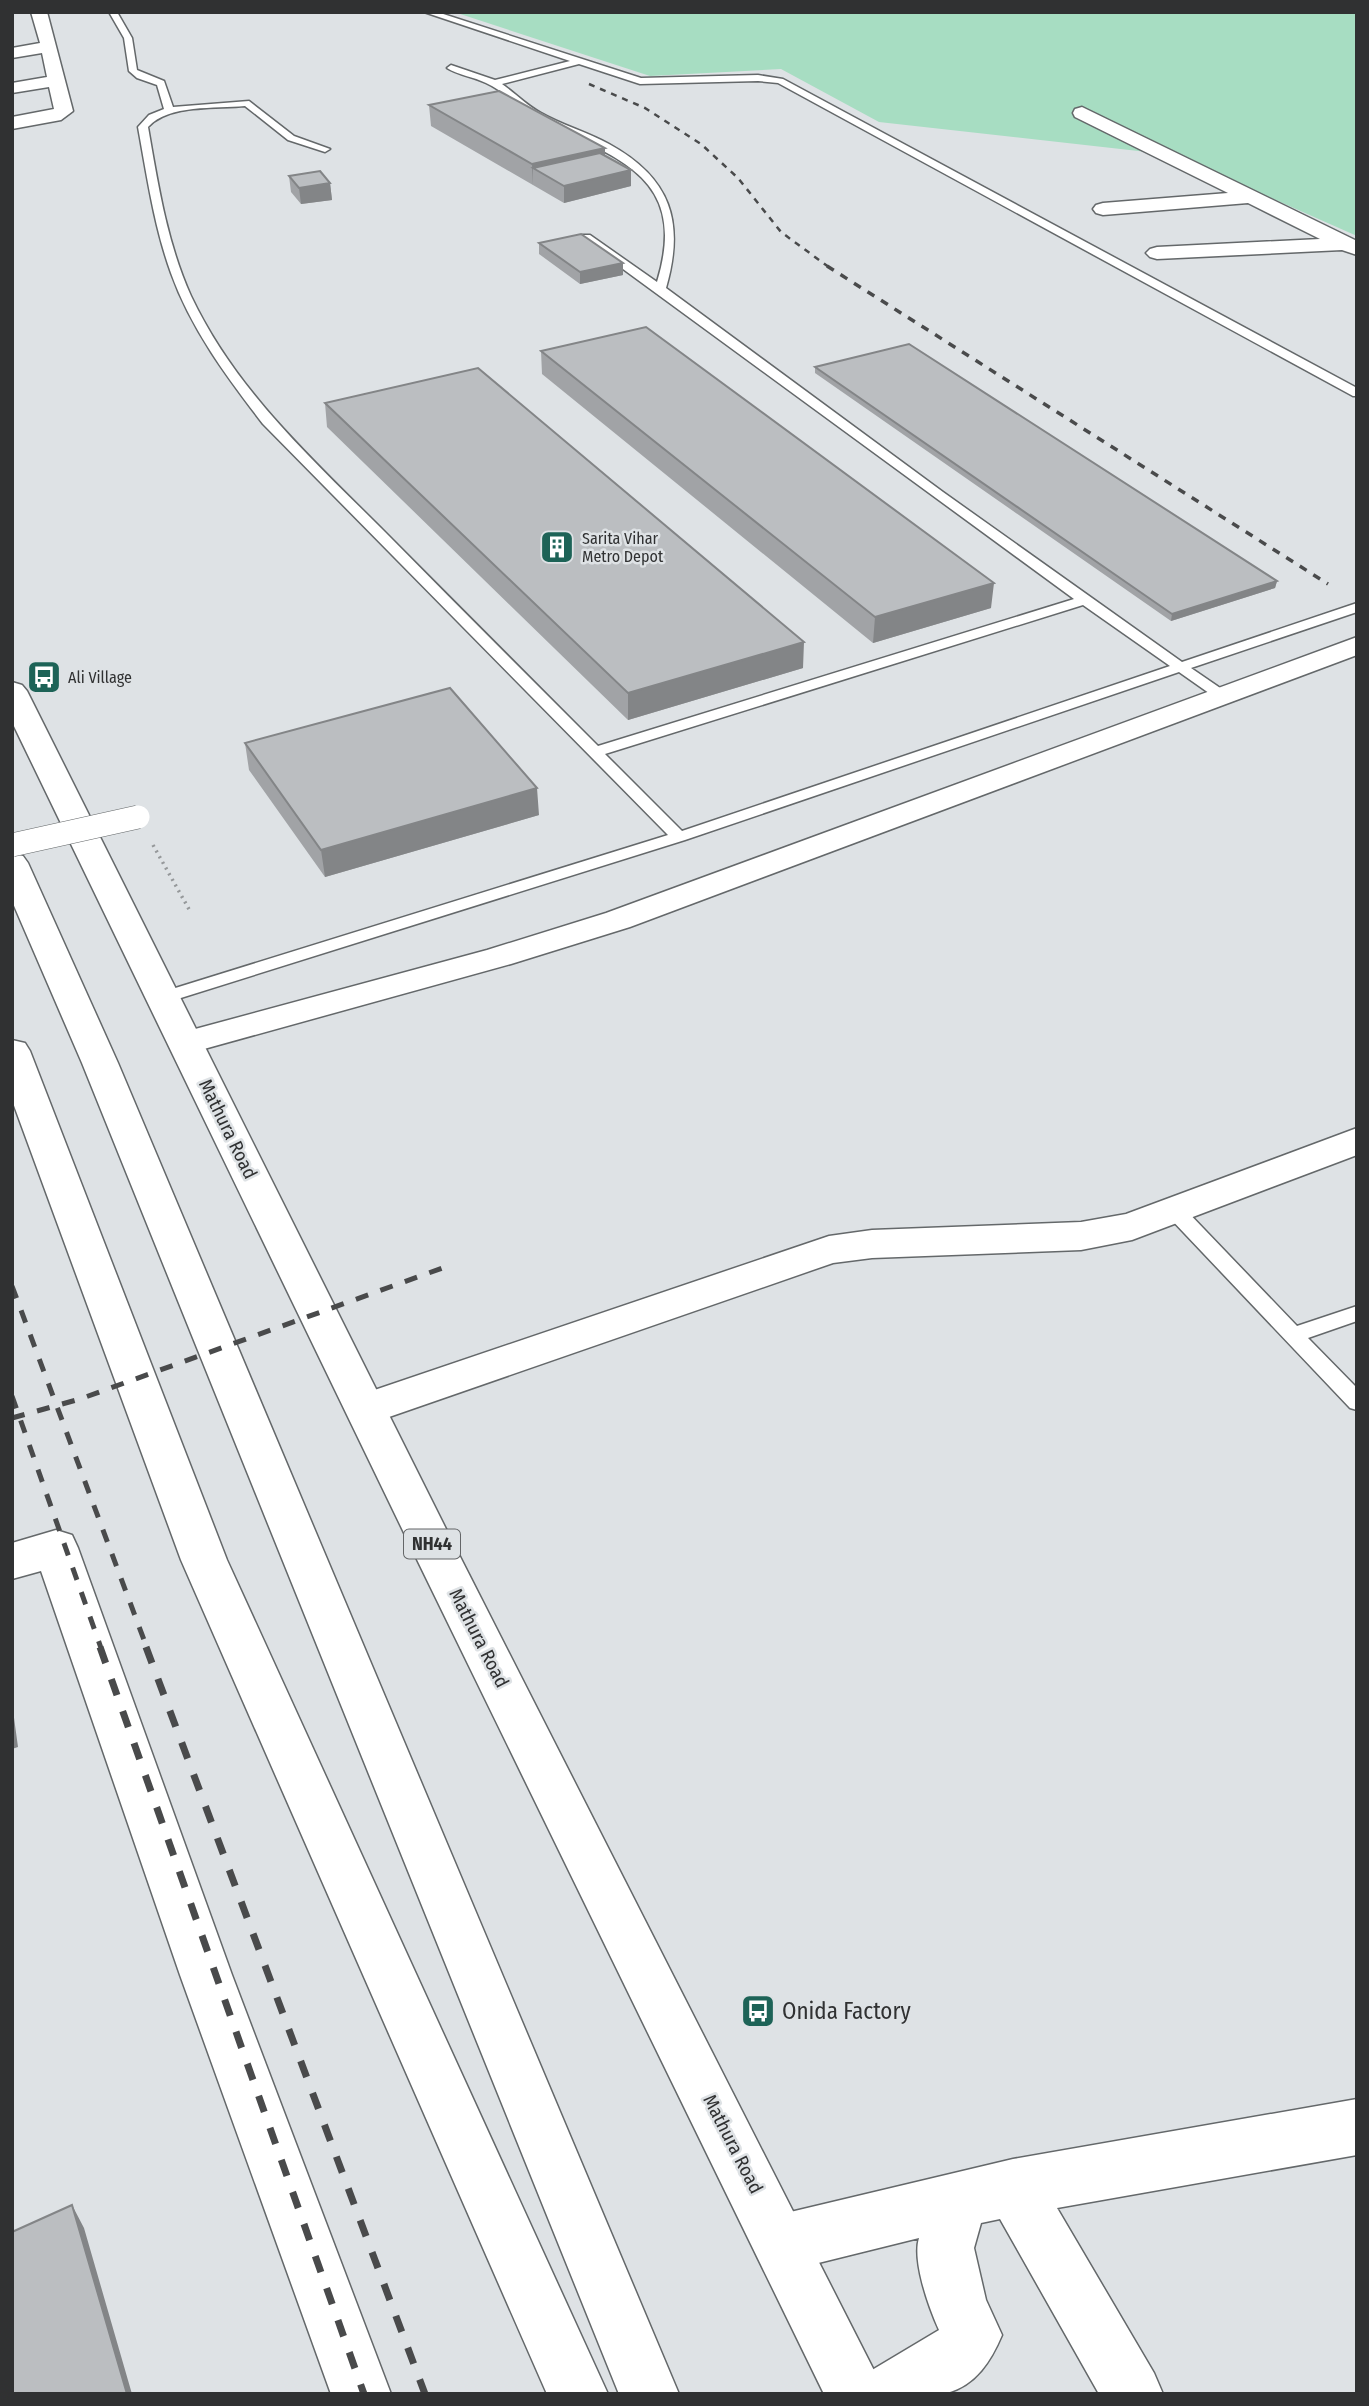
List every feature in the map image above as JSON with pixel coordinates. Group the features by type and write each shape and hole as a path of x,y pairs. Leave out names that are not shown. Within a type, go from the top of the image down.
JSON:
{"main road":[{"path":"12,124 54,116 64,111 49,47 31,18"},
{"path":"12,53 49,47"},
{"path":"12,88 55,81"},
{"path":"1082,113 1351,246"},
{"path":"1103,209 1249,197"},
{"path":"1157,253 1351,246"},
{"path":"186,1043 499,957 618,920 1357,645"},
{"name":"Mathura Road","path":"12,691 856,2394"},
{"path":"12,863 101,1064 649,2394"},
{"path":"12,1051 204,1560 578,2394"},
{"path":"366,1409 829,1250 872,1244 1081,1236 1132,1226 1357,1141"},
{"path":"12,1561 56,1548 206,1975 361,2394"},
{"path":"782,2243 1013,2187 1357,2127"},
{"path":"1013,2187 1133,2394"},
{"path":"888,2394 959,2353 972,2335 958,2305 945,2248 959,2200"}],"street":[{"path":"12,845 138,817"}],"lane":[{"path":"113,12 128,38 134,71 140,76 161,83 169,110"},
{"path":"428,12 640,81 758,78 780,81 1357,393"},
{"path":"494,83 577,62"},
{"path":"452,68 494,83 536,113 607,147 656,184 666,202 671,245 669,264 660,289"},
{"path":"325,149 291,138 246,103 169,110 152,117 143,127 163,228 177,276 208,339 230,376 267,421 679,837"},
{"path":"586,237 1085,600 1221,695"},
{"path":"594,752 1085,600"},
{"path":"162,998 679,837 1357,607"},
{"path":"1174,1210 1357,1402"},
{"path":"1293,1335 1357,1313"}],"path":[{"path":"138,817 190,911"}],"green space":[{"path":"454,12 1357,12 1357,236 1174,155 879,122 781,69 650,76"}],"building":[{"path":"499,91 605,148 532,164 429,105"},
{"path":"600,153 631,170 564,186 533,168"},
{"path":"320,171 330,183 299,188 289,176"},
{"path":"581,234 623,263 580,272 539,243"},
{"name":"Sarita Vihar Metro Depot","path":"646,327 994,583 875,617 541,351"},
{"path":"909,344 1277,581 1172,614 815,367"},
{"name":"Sarita Vihar Metro Depot","path":"478,368 804,642 628,693 325,403"},
{"path":"450,688 537,788 321,850 245,743"},
{"path":"72,2205 127,2394 12,2394 12,2232"}],"railway":[{"path":"589,84 645,108 701,144 738,178 781,232 829,267"},
{"path":"829,267 1328,584"},
{"path":"57,1406 448,1266"},
{"path":"12,1286 57,1406"},
{"path":"12,1396 19,1416"},
{"path":"19,1416 57,1406"},
{"path":"57,1406 147,1648"},
{"path":"12,1418 19,1416"},
{"path":"19,1416 101,1648"},
{"path":"100,1647 364,2394"},
{"path":"146,1647 425,2394"}],"place":[{"name":"Sarita Vihar Metro Depot","path":"557,547"},
{"name":"Ali Village","path":"44,677"},
{"name":"Onida Factory","path":"758,2011"}]}
